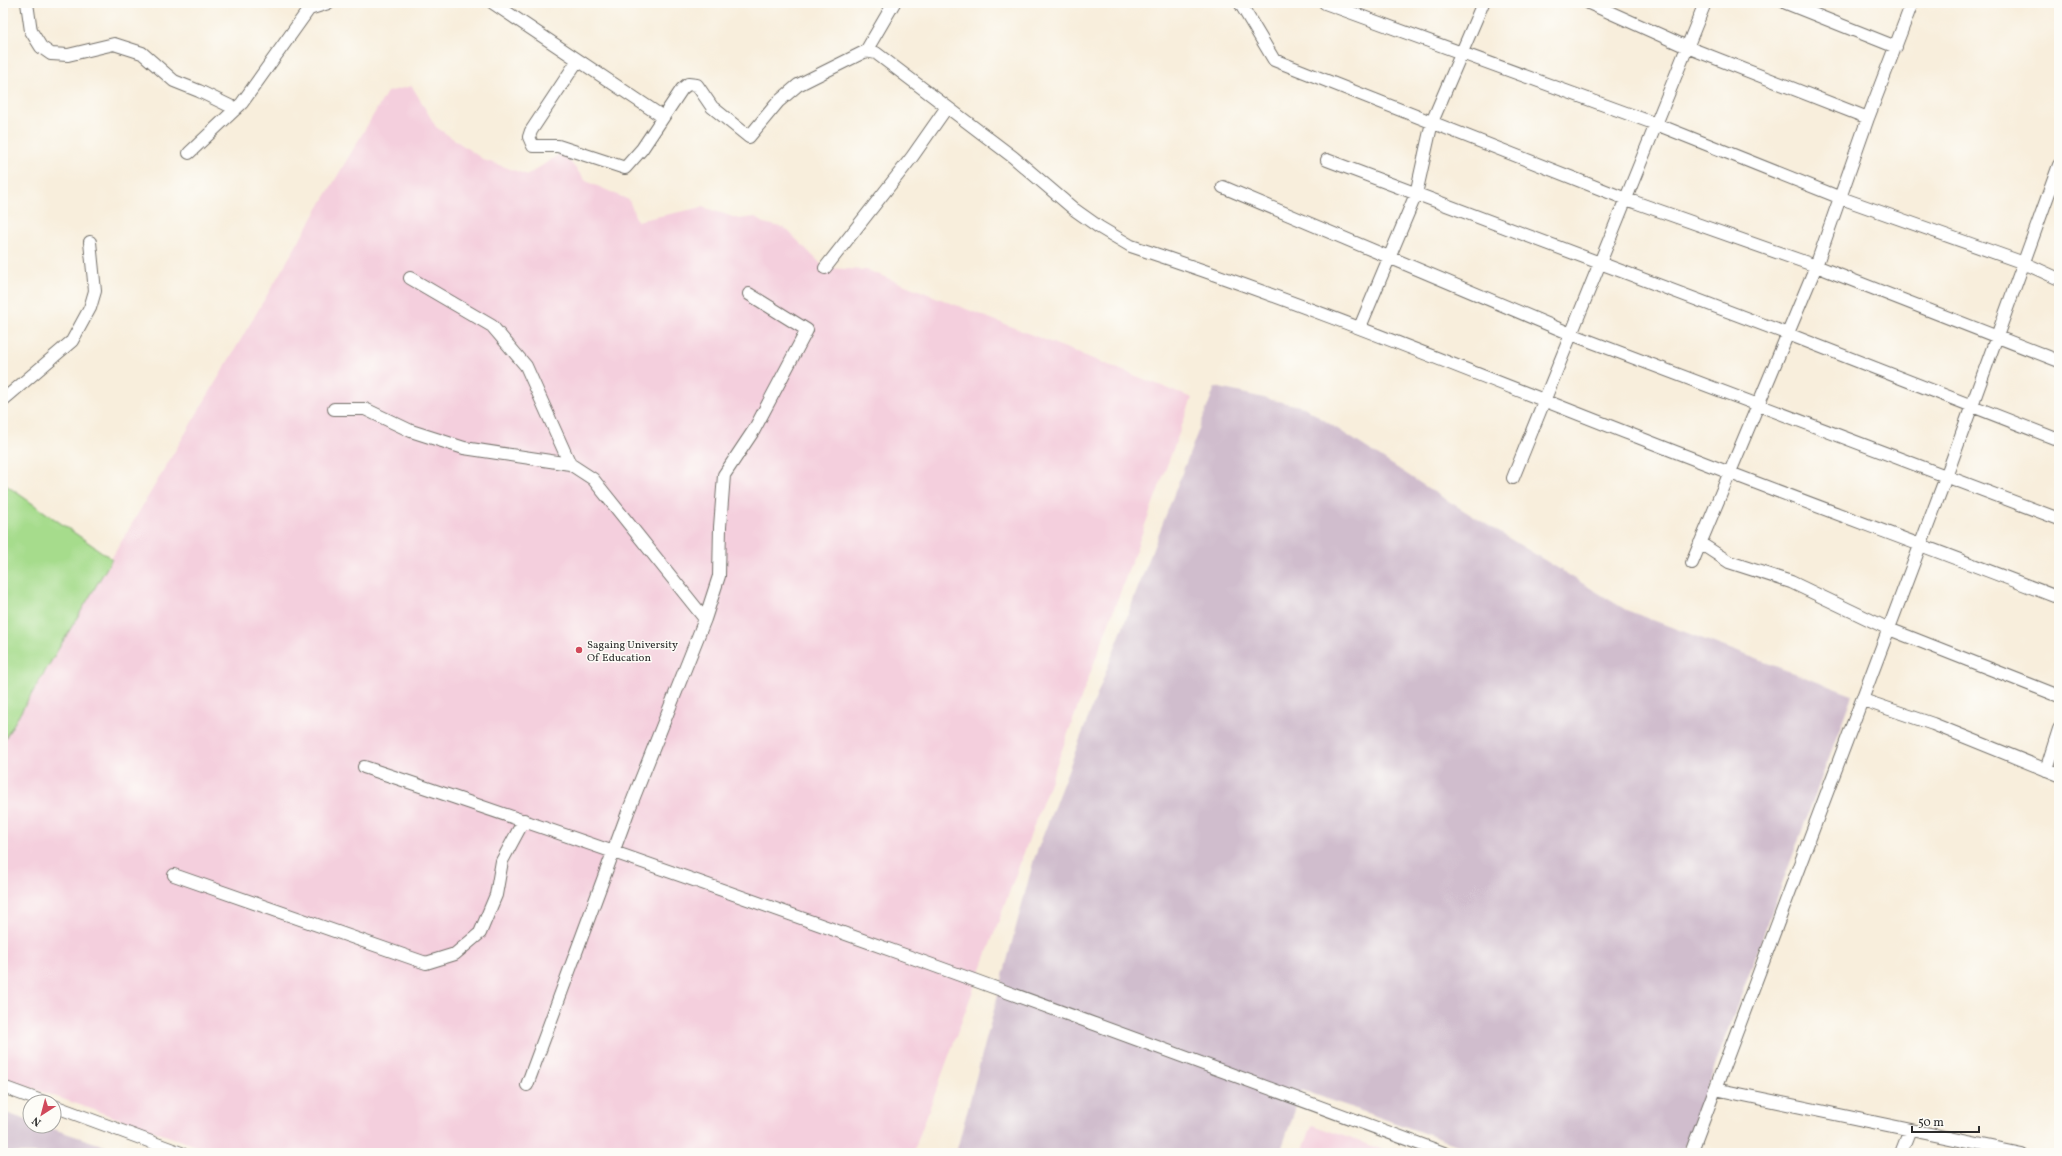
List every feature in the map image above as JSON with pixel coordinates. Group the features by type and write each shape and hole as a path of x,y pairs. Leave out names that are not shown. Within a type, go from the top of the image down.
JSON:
{"street":[{"path":"27,3 31,31 41,47 51,54 68,56 114,44 142,54 174,81 236,109"},
{"path":"189,153 236,109 311,6 328,3"},
{"path":"493,3 663,117"},
{"path":"578,60 531,131 529,137 533,146 558,146 625,168 642,149 682,89 688,84 697,85 712,107 749,137 778,102 798,85 866,51 894,3"},
{"path":"1240,3 1274,60 1626,199 1816,266 2059,362"},
{"path":"1325,3 1656,124 1841,198 2024,263 2059,279"},
{"path":"1360,327 1388,257 1416,194 1432,122 1483,3"},
{"path":"1589,3 1687,47 1868,118"},
{"path":"1513,478 1705,3"},
{"path":"1786,3 1896,47"},
{"path":"1692,563 1816,266 1868,118 1912,3"},
{"path":"866,51 876,53 1013,157 1075,210 1131,246 1360,327 1729,474 1921,544 2059,598"},
{"path":"825,268 912,157 947,107"},
{"path":"1327,160 1788,334 2059,440"},
{"path":"1691,1153 1863,700 1946,477 1996,336 2024,263 2054,192 2059,165"},
{"path":"1223,187 1571,334 2059,519"},
{"path":"3,400 72,342 90,308 95,291 90,242"},
{"path":"410,278 492,326 526,366 570,464"},
{"path":"526,1085 613,852 704,619 719,576 720,527 724,475 754,430 807,330 749,294"},
{"path":"334,409 365,409 410,431 464,448 570,464 593,478 704,619"},
{"path":"1700,543 1729,562 1791,582 1889,629 2059,696"},
{"path":"1863,700 1933,724 2059,775"},
{"path":"2046,770 2059,729"},
{"path":"364,768 524,820 1076,1017 1444,1153"},
{"path":"174,875 426,963 455,954 480,933 496,895 502,861 524,820"},
{"path":"3,1087 22,1094"},
{"path":"1715,1089 2021,1153"},
{"path":"62,1109 181,1153"},
{"path":"1901,1153 1910,1130"}],"shaded area":[{"name":"Sagaing University Of Education","path":"412,86 436,127 484,160 528,175 562,152 586,181 629,200 637,221 703,207 739,219 755,217 764,223 785,228 825,268 867,270 1192,398 913,1153 216,1153 62,1099 62,1094 48,1094 3,1078 3,742 387,92"},
{"path":"1215,387 1304,407 1437,494 1626,610 1852,695 1683,1153 1480,1153 1302,1090 1280,1153 956,1153 1034,859"},
{"path":"3,1112 22,1118 22,1134 62,1134 62,1132 126,1153 3,1153"},
{"path":"1312,1125 1392,1153 1302,1153"}],"green space":[{"path":"3,483 112,559 3,742"}],"place":[{"name":"Sagaing University Of Education","path":"579,650"}]}
